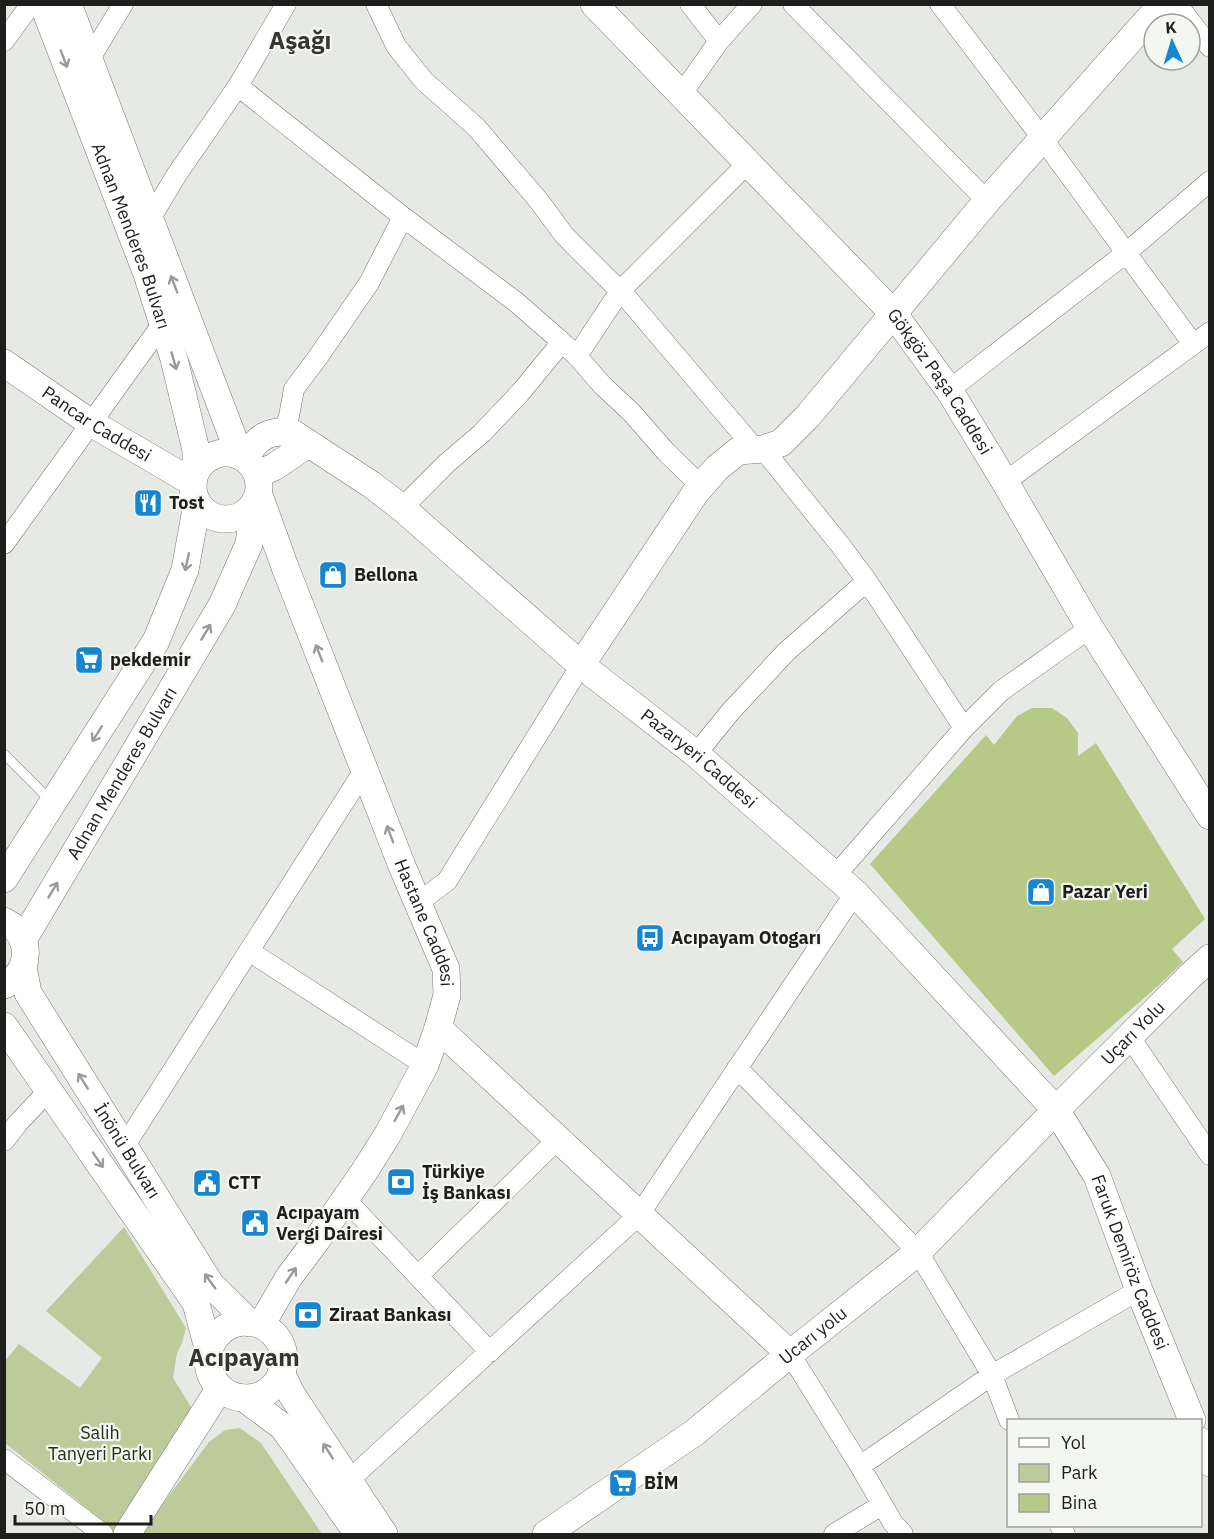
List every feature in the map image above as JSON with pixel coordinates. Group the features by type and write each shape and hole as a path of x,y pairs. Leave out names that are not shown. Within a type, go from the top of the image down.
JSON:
{"street":[{"path":"4,41 32,4"},
{"name":"Adnan Menderes Bulvarı","path":"4,879 156,641 185,570 195,486 196,450 174,359 147,274 43,4"},
{"name":"Adnan Menderes Bulvarı","path":"23,940 222,605 249,544 251,477 68,4"},
{"path":"89,60 123,4"},
{"path":"150,219 177,174 238,86 286,4"},
{"path":"376,4 396,46 424,81 476,127 539,201 564,236 620,291 841,546 867,581 964,728"},
{"name":"Gökgöz Paşa Caddesi","path":"594,4 893,313 948,390 1005,482 1090,628 1209,816"},
{"path":"690,4 719,42"},
{"path":"681,94 719,42 752,4"},
{"path":"793,4 987,201"},
{"path":"940,4 1042,138 1193,344"},
{"path":"418,903 447,881 581,665 701,486 717,468 738,451 759,449 781,443 808,416 987,201 1162,4"},
{"path":"1177,4 1209,47"},
{"path":"238,86 403,218 516,302 577,356 602,386 632,413 666,452 701,486"},
{"path":"577,356 620,291 747,164"},
{"path":"948,390 1126,253 1209,181"},
{"path":"251,477 224,452 212,455 203,462 195,486 205,513 227,520 247,512 256,442 273,432 283,432 290,416 294,389 369,283 403,218"},
{"path":"4,544 162,323"},
{"path":"1005,482 1209,332"},
{"path":"402,508 447,463 482,433 520,393 562,342"},
{"name":"Pancar Caddesi","path":"4,363 91,423 195,486"},
{"name":"Pazaryeri Caddesi","path":"283,432 294,434 372,485 402,508 581,665 696,754 845,884 1056,1110"},
{"path":"251,477 274,467 308,444"},
{"name":"Hastane Caddesi","path":"251,477 364,769 446,969 447,995 425,1065 388,1134 316,1241 256,1324"},
{"path":"696,754 731,711 786,652 867,581"},
{"path":"348,1481 639,1215 737,1068 845,884 964,728 1001,691 1090,628"},
{"path":"124,1147 364,769"},
{"path":"4,921 16,929 23,940"},
{"name":"İnönü Bulvarı","path":"23,940 26,954 14,976 28,993 211,1285 256,1324"},
{"path":"249,951 425,1065"},
{"name":"Uçarı Yolu","path":"1056,1110 1209,958"},
{"name":"İnönü Bulvarı","path":"4,1026 196,1303 209,1352"},
{"path":"438,1028 790,1354 893,1523 903,1534"},
{"path":"1129,1036 1209,1155"},
{"path":"737,1068 918,1252 992,1375 1009,1419"},
{"path":"4,1141 49,1090"},
{"name":"Ucarı yolu","path":"546,1534 694,1433 918,1252 1056,1110"},
{"name":"Faruk Demiröz Caddesi","path":"1056,1110 1097,1176 1139,1290 1192,1419"},
{"path":"418,1276 558,1139"},
{"path":"345,1199 490,1352"},
{"path":"860,1466 992,1375 1139,1290"},
{"path":"232,1393 256,1397 267,1392 276,1384 282,1373 283,1351 271,1331 256,1324 239,1323 219,1333 209,1352 209,1365 213,1378 232,1393 283,1427 358,1534"},
{"path":"282,1373 292,1395 384,1534"},
{"path":"128,1534 232,1393"},
{"path":"1202,1446 1209,1463"},
{"path":"4,1458 103,1534"},
{"path":"834,1534 882,1504"}],"lane":[{"path":"4,754 53,803"}],"green space":[{"name":"Salih Tanyeri Parkı","path":"124,1227 186,1328 177,1353 173,1378 193,1410 114,1530 5,1443 4,1362 19,1344 80,1388 102,1358 46,1311"},
{"path":"240,1428 261,1443 322,1534 140,1534 209,1442 225,1430"}],"building":[{"name":"Pazar Yeri","path":"1032,708 1052,708 1067,718 1078,733 1078,756 1096,743 1205,919 1172,949 1183,962 1054,1076 870,864 986,735 994,745 1017,716"}],"place":[{"name":"Tost","path":"148,503"},
{"name":"Bellona","path":"333,575"},
{"name":"pekdemir","path":"89,660"},
{"name":"Pazar Yeri","path":"1041,892"},
{"name":"Acıpayam Otogarı","path":"650,938"},
{"name":"Türkiye İş Bankası","path":"401,1182"},
{"name":"CTT","path":"207,1183"},
{"name":"Acıpayam Vergi Dairesi","path":"255,1223"},
{"name":"Ziraat Bankası","path":"308,1315"},
{"name":"BİM","path":"623,1483"}],"district":[{"name":"Aşağı","path":"300,41"},
{"name":"Acıpayam","path":"244,1358"}]}
